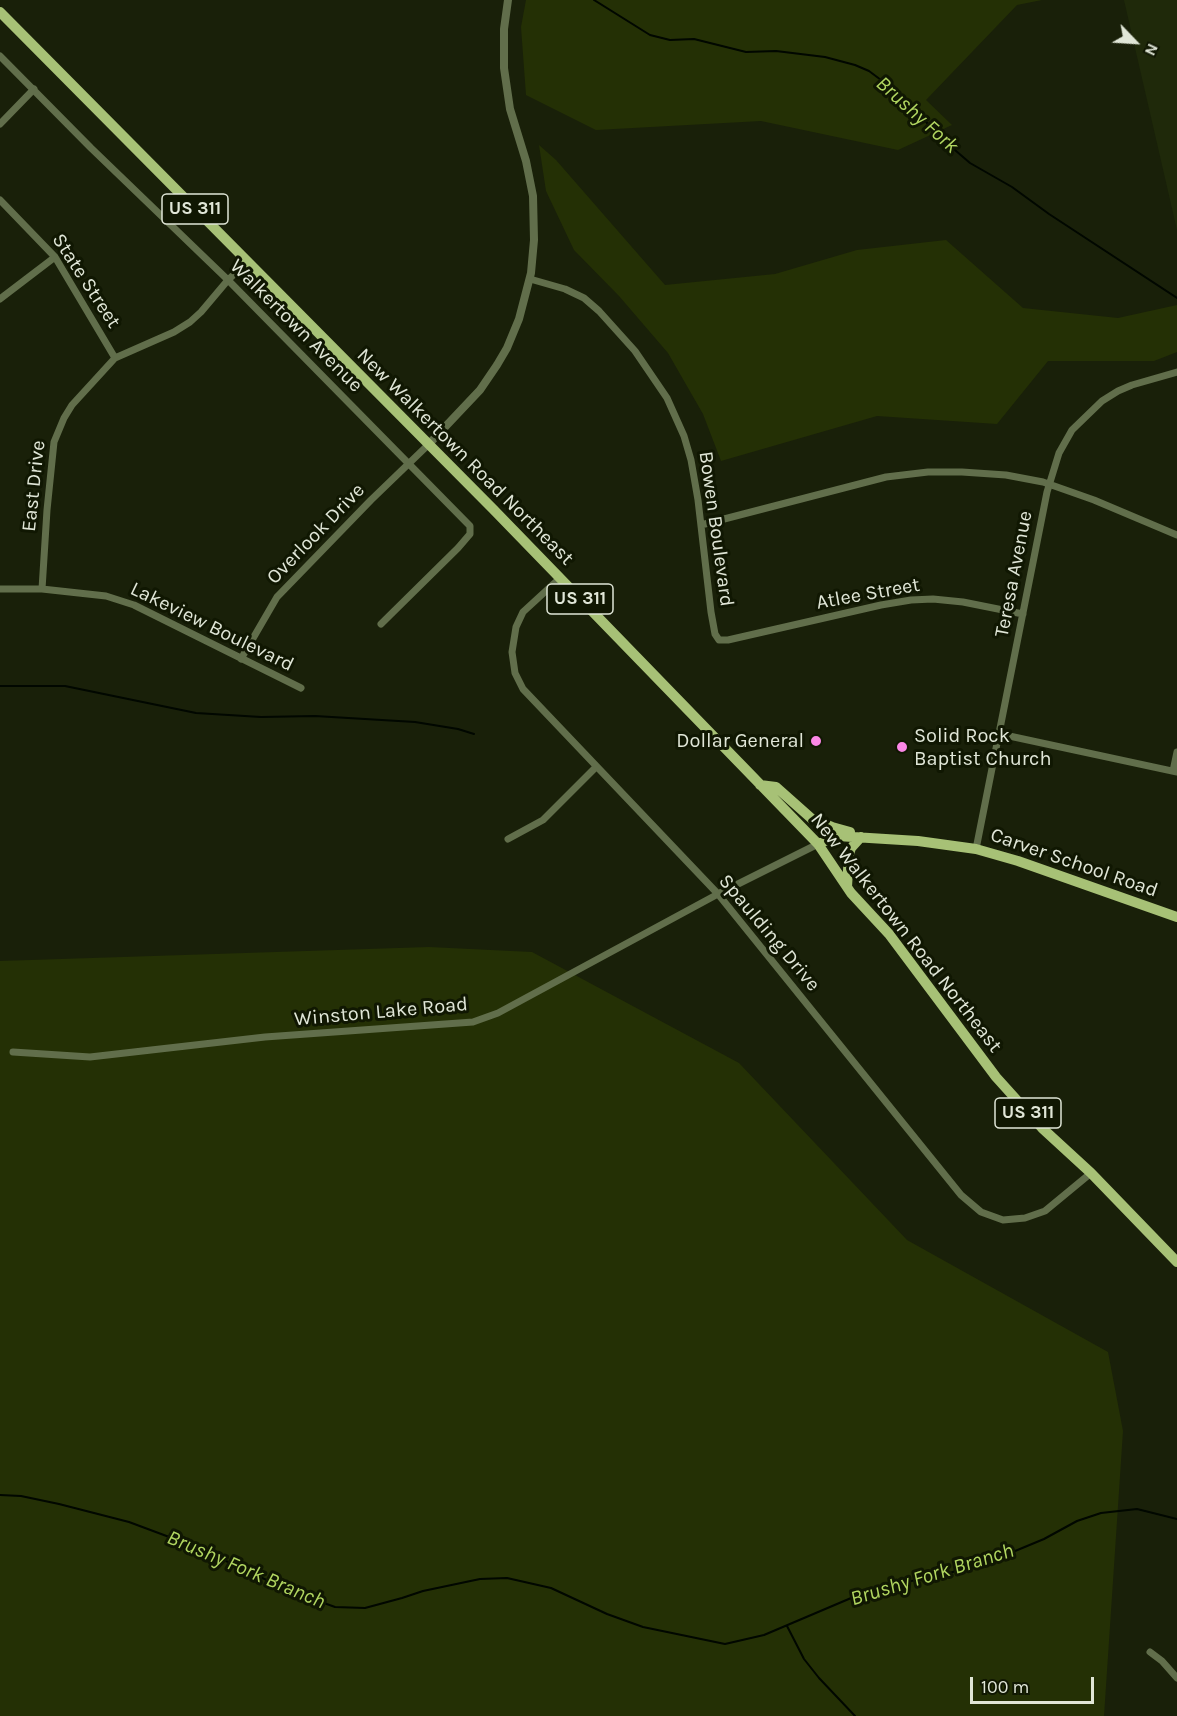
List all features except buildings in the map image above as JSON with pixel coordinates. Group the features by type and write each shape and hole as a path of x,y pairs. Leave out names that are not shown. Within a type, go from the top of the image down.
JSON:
{"main road":[{"name":"New Walkertown Road Northeast","path":"0,12 560,578 818,844 848,887 889,934 996,1077 1042,1128 1091,1173 1177,1262"},
{"path":"760,785 776,787 812,819 861,837 851,848 849,854 848,887"},
{"name":"Carver School Road","path":"818,844 837,836 918,841 976,849 1018,861 1177,917"}],"street":[{"path":"428,445 480,390 497,365 516,325 530,279 534,240 533,196 526,161 510,109 504,68 503,39 508,0"},
{"name":"Walkertown Avenue","path":"0,56 91,148 228,280 468,523 470,534 458,548 381,624"},
{"path":"0,124 34,89"},
{"name":"State Street","path":"0,200 45,244 55,257 115,358"},
{"path":"0,299 55,257"},
{"name":"East Drive","path":"42,590 50,472 57,432 76,399 115,358 174,332 190,322 228,280 248,262"},
{"name":"Bowen Boulevard","path":"530,279 565,289 592,304 607,318 657,382 672,408 684,436 696,483 711,612 715,634 719,640"},
{"name":"Teresa Avenue","path":"976,849 1054,464 1072,430 1093,408 1118,391 1177,372"},
{"name":"Overlook Drive","path":"241,658 277,597 428,445"},
{"path":"701,525 860,483 904,474 986,473 1049,484 1094,500 1177,536"},
{"name":"Spaulding Drive","path":"560,578 523,612 516,627 513,651 515,673 523,689 718,894 961,1195 981,1212 1003,1220 1025,1218 1045,1211 1091,1173"},
{"name":"Lakeview Boulevard","path":"0,589 106,596 134,605 301,688"},
{"name":"Atlee Street","path":"719,640 728,640 881,604 921,599 963,602 1023,614"},
{"path":"999,734 1175,772 1177,752"},
{"path":"508,839 543,820 596,767"},
{"name":"Winston Lake Road","path":"13,1052 90,1057 265,1037 473,1022 498,1013 718,894 818,844"},
{"path":"1150,1652 1162,1661 1177,1678"}],"shaded area":[{"path":"526,0 1042,0 1017,5 926,100 952,125 898,150 761,121 596,130 526,95 521,27"},
{"path":"1124,0 1177,0 1177,230"},
{"path":"539,145 556,160 665,285 775,274 857,250 946,240 1023,308 1118,318 1177,305 1177,352 1154,361 1048,361 997,424 877,416 721,461 703,414 668,353 619,296 574,250 546,191"},
{"path":"429,947 532,952 739,1063 907,1240 1108,1352 1123,1431 1104,1716 0,1716 0,961"}],"waterway":[{"name":"Brushy Fork","path":"594,0 650,35 670,40 694,39 746,52 776,51 825,57 869,71 901,95 941,138 970,163 1012,187 1177,298"},
{"path":"0,686 65,686 196,713 261,717 315,716 415,722 474,734"},
{"name":"Brushy Fork Branch","path":"0,1495 21,1496 129,1522 196,1547 288,1590 335,1607 365,1608 423,1591 480,1579 507,1578 551,1588 607,1614 643,1627 725,1644 764,1635 877,1587 939,1576 991,1561 1044,1539 1077,1521 1101,1513 1137,1509 1177,1519"},
{"path":"787,1626 804,1659 855,1716"}],"place":[{"name":"Dollar General","path":"816,741"},
{"name":"Solid Rock Baptist Church","path":"902,747"}]}
